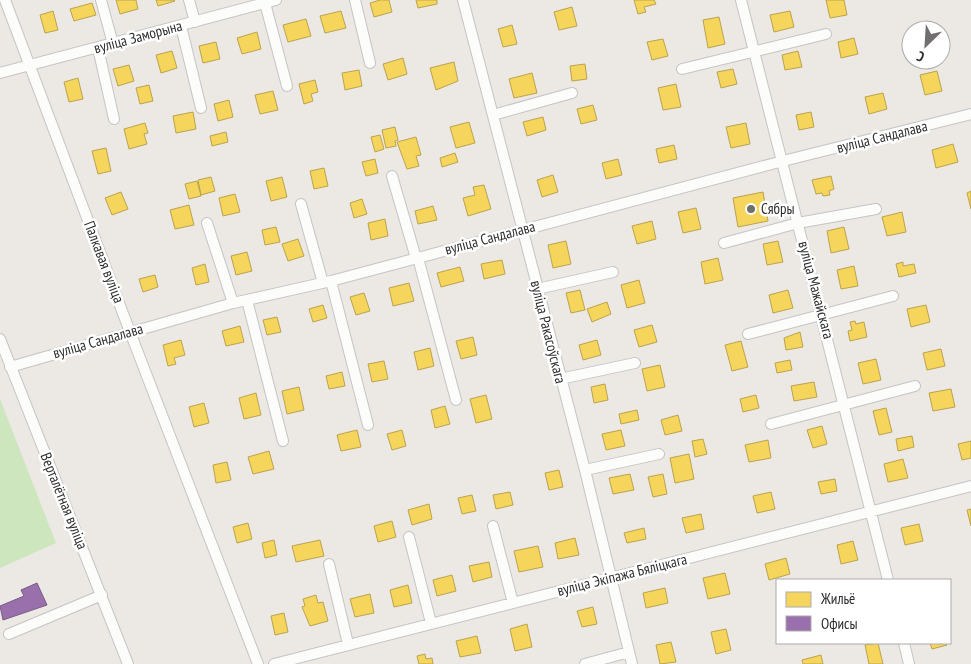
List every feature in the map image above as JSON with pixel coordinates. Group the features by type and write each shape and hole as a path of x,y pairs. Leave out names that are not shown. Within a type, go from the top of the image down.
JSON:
{"street":[{"name":"Палкавая вуліца","path":"5,0 258,664"},
{"path":"101,0 113,44"},
{"path":"189,0 195,22"},
{"path":"355,0 370,62"},
{"name":"вуліца Ракасоўскага","path":"464,0 585,470 632,664"},
{"name":"вуліца Мажайскага","path":"741,0 845,404 888,579"},
{"name":"вуліца Заморына","path":"0,73 273,1"},
{"path":"273,1 287,86"},
{"path":"181,26 201,108"},
{"path":"682,69 826,34"},
{"path":"98,48 114,119"},
{"path":"493,115 572,93"},
{"name":"вуліца Сандалава","path":"10,367 232,303 327,282 782,161 971,114"},
{"path":"392,176 417,258 456,400"},
{"path":"301,204 327,282 368,425"},
{"path":"724,242 798,223 876,209"},
{"path":"207,223 232,303"},
{"path":"537,289 613,272"},
{"path":"748,334 893,296"},
{"path":"247,300 282,440"},
{"name":"Верталётная вуліца","path":"0,339 128,664"},
{"path":"560,378 635,363"},
{"path":"771,424 915,386"},
{"path":"585,470 659,454"},
{"name":"вуліца Экіпажа Бяліцкага","path":"274,664 971,486"},
{"path":"492,526 513,603"},
{"path":"409,537 431,623"},
{"path":"329,564 348,644"},
{"path":"9,634 102,595"},
{"path":"904,644 909,664"},
{"path":"585,664 629,652"}],"green space":[{"path":"0,399 56,543 0,568"}],"building: Жильё":[{"path":"116,0 136,0 138,9 120,14"},
{"path":"156,0 174,0 175,1 158,6"},
{"path":"389,0 392,12 374,17 370,3"},
{"path":"416,0 437,0 437,4 418,8"},
{"path":"634,0 654,0 656,4 644,7 646,12 638,14"},
{"path":"826,0 844,0 847,15 830,18"},
{"path":"92,3 96,15 74,21 70,9"},
{"path":"572,7 577,26 559,30 554,12"},
{"path":"53,11 58,30 45,33 40,15"},
{"path":"341,11 346,28 325,33 320,16"},
{"path":"790,11 794,27 774,32 770,15"},
{"path":"719,17 725,44 708,48 703,20"},
{"path":"306,19 311,36 288,42 283,25"},
{"path":"512,25 517,44 503,47 498,29"},
{"path":"257,32 261,49 242,54 237,38"},
{"path":"854,38 858,54 841,58 838,42"},
{"path":"663,39 668,56 652,60 647,42"},
{"path":"216,42 220,59 203,63 199,46"},
{"path":"172,51 177,68 161,73 156,55"},
{"path":"798,51 802,67 785,70 782,55"},
{"path":"403,58 407,74 388,80 383,64"},
{"path":"454,62 458,81 436,90 430,68"},
{"path":"585,64 587,79 572,81 570,66"},
{"path":"129,65 134,81 118,86 113,69"},
{"path":"733,69 737,84 721,88 717,72"},
{"path":"359,70 362,86 345,90 342,73"},
{"path":"937,71 942,91 925,95 920,75"},
{"path":"532,73 537,93 514,98 509,79"},
{"path":"78,78 83,99 69,102 64,82"},
{"path":"315,80 318,92 311,94 313,101 304,104 299,84"},
{"path":"676,84 681,107 663,110 658,88"},
{"path":"149,85 153,101 140,104 136,88"},
{"path":"273,91 278,110 260,114 255,95"},
{"path":"883,93 887,109 869,114 865,97"},
{"path":"229,100 233,117 218,121 214,104"},
{"path":"593,105 597,120 581,124 577,109"},
{"path":"193,112 196,129 176,133 173,116"},
{"path":"811,112 814,127 799,130 796,115"},
{"path":"543,117 546,130 527,136 523,122"},
{"path":"469,122 475,143 456,148 450,127"},
{"path":"145,123 148,133 144,134 147,144 129,149 124,129"},
{"path":"746,123 750,144 731,148 726,127"},
{"path":"395,127 398,140 395,141 396,146 386,148 382,130"},
{"path":"226,132 228,142 212,146 210,136"},
{"path":"380,135 384,149 375,152 371,137"},
{"path":"416,137 421,155 416,156 419,166 407,169 397,142"},
{"path":"953,144 958,162 936,168 932,150"},
{"path":"674,145 677,159 659,163 656,149"},
{"path":"106,148 111,171 98,174 92,151"},
{"path":"455,153 458,162 442,167 440,158"},
{"path":"375,159 378,173 366,176 362,162"},
{"path":"618,159 622,175 606,179 602,163"},
{"path":"324,168 328,186 314,189 310,171"},
{"path":"553,175 558,192 542,197 537,180"},
{"path":"831,176 834,189 829,191 830,195 816,194 812,180"},
{"path":"211,177 215,191 201,195 198,180"},
{"path":"282,177 287,197 271,201 266,181"},
{"path":"197,181 201,196 189,199 185,184"},
{"path":"484,185 491,209 468,216 463,198 475,195 473,187"},
{"path":"971,191 971,209 967,193"},
{"path":"121,192 128,209 112,215 105,198"},
{"name":"Сябры","path":"763,192 768,221 738,227 733,198"},
{"path":"235,194 240,212 223,216 219,198"},
{"path":"362,199 367,214 354,218 350,203"},
{"path":"189,205 194,225 175,229 170,210"},
{"path":"433,206 437,220 418,224 415,211"},
{"path":"696,208 701,229 683,233 678,212"},
{"path":"902,212 906,232 887,236 882,217"},
{"path":"385,219 388,236 371,240 368,223"},
{"path":"652,221 656,239 637,244 632,226"},
{"path":"276,227 280,242 265,245 262,230"},
{"path":"844,227 849,249 831,253 827,231"},
{"path":"298,239 304,256 288,261 282,244"},
{"path":"566,241 571,264 553,268 548,245"},
{"path":"778,241 783,262 767,265 763,244"},
{"path":"247,252 252,271 236,275 231,256"},
{"path":"718,258 723,280 705,284 701,262"},
{"path":"502,260 505,274 484,279 481,264"},
{"path":"903,262 903,266 914,264 916,273 899,277 896,264"},
{"path":"205,264 209,282 196,285 192,268"},
{"path":"854,266 858,286 841,289 837,270"},
{"path":"460,267 464,281 441,287 437,273"},
{"path":"155,275 158,287 143,292 139,279"},
{"path":"639,280 645,303 627,308 621,285"},
{"path":"409,283 414,301 393,306 389,288"},
{"path":"580,290 585,310 571,313 566,293"},
{"path":"788,290 793,308 773,313 769,295"},
{"path":"364,293 370,311 356,315 350,297"},
{"path":"607,302 611,314 592,322 587,309"},
{"path":"323,305 327,318 313,322 309,309"},
{"path":"926,305 930,322 911,327 907,309"},
{"path":"277,317 281,332 267,335 263,320"},
{"path":"855,321 856,324 864,322 867,337 850,341 848,331 852,330 850,322"},
{"path":"652,325 657,342 639,347 634,330"},
{"path":"240,326 244,342 226,346 222,331"},
{"path":"800,332 803,347 786,350 784,338"},
{"path":"473,337 477,355 461,359 456,341"},
{"path":"181,340 185,355 174,358 176,364 168,366 163,345"},
{"path":"597,340 601,355 583,360 579,345"},
{"path":"741,341 748,367 732,371 725,345"},
{"path":"430,348 434,366 418,370 414,352"},
{"path":"941,349 945,366 927,370 923,353"},
{"path":"876,359 881,380 863,384 858,363"},
{"path":"790,360 792,370 777,373 775,363"},
{"path":"384,361 388,379 372,382 368,364"},
{"path":"660,365 665,387 647,391 642,369"},
{"path":"342,372 345,386 329,389 326,376"},
{"path":"814,382 817,397 794,401 791,386"},
{"path":"605,384 608,400 594,403 591,387"},
{"path":"299,387 304,410 287,414 282,391"},
{"path":"951,389 955,407 933,411 929,393"},
{"path":"256,393 261,415 244,419 239,398"},
{"path":"486,395 492,419 476,423 470,399"},
{"path":"756,395 759,408 743,412 740,399"},
{"path":"204,403 209,423 194,427 189,407"},
{"path":"445,406 450,424 435,428 431,410"},
{"path":"886,408 892,432 879,435 873,411"},
{"path":"637,410 639,420 621,424 619,414"},
{"path":"678,415 682,431 665,435 661,420"},
{"path":"822,426 827,444 813,448 807,430"},
{"path":"357,430 361,447 341,451 337,435"},
{"path":"402,430 406,446 392,450 387,434"},
{"path":"621,430 625,446 606,450 602,434"},
{"path":"912,436 914,447 898,451 896,439"},
{"path":"703,439 707,454 695,457 692,441"},
{"path":"768,440 771,458 749,462 745,445"},
{"path":"971,441 971,458 962,460 958,444"},
{"path":"269,451 274,469 253,474 248,457"},
{"path":"689,454 694,479 675,483 670,458"},
{"path":"903,459 908,478 888,482 884,464"},
{"path":"227,462 231,480 216,483 213,465"},
{"path":"559,470 563,487 549,490 545,473"},
{"path":"630,474 634,490 613,494 609,478"},
{"path":"663,474 667,494 653,497 648,477"},
{"path":"835,479 837,491 821,494 818,482"},
{"path":"510,492 513,505 496,509 493,495"},
{"path":"771,492 775,509 757,513 753,496"},
{"path":"472,495 476,511 462,514 458,498"},
{"path":"429,504 432,519 412,525 408,510"},
{"path":"971,509 971,526 967,510"},
{"path":"701,514 704,529 686,533 682,518"},
{"path":"392,521 396,537 378,542 374,526"},
{"path":"248,523 252,539 237,543 233,527"},
{"path":"919,524 923,541 905,545 901,528"},
{"path":"644,528 646,539 627,543 624,533"},
{"path":"575,538 579,555 558,559 555,543"},
{"path":"274,540 277,555 265,558 262,543"},
{"path":"320,540 324,556 296,562 292,546"},
{"path":"853,541 858,560 841,564 837,545"},
{"path":"538,546 543,567 519,572 514,551"},
{"path":"786,558 790,574 769,580 765,564"},
{"path":"489,562 492,577 473,582 469,566"},
{"path":"725,573 730,594 708,599 703,578"},
{"path":"452,575 456,591 437,596 433,580"},
{"path":"408,585 412,603 394,607 390,590"},
{"path":"665,588 668,603 646,608 643,593"},
{"path":"370,594 374,613 355,617 350,599"},
{"path":"316,595 318,603 323,602 328,621 310,626 302,607 305,606 303,599"},
{"path":"593,607 597,624 582,627 577,611"},
{"path":"284,613 288,632 275,635 271,616"},
{"path":"527,624 532,647 515,651 510,629"},
{"path":"726,629 731,650 716,654 711,632"},
{"path":"477,636 481,653 460,657 456,641"},
{"path":"671,642 676,662 660,664 656,645"},
{"path":"878,644 883,664 869,664 865,645"},
{"path":"930,644 947,645 932,649"},
{"path":"425,654 426,659 432,658 433,664 419,664 417,656"},
{"path":"821,655 823,664 803,664 802,660"}],"building: Офисы":[{"path":"37,583 47,605 3,620 0,606 24,596 21,590"}],"place":[{"name":"Сябры","path":"751,209"}]}
